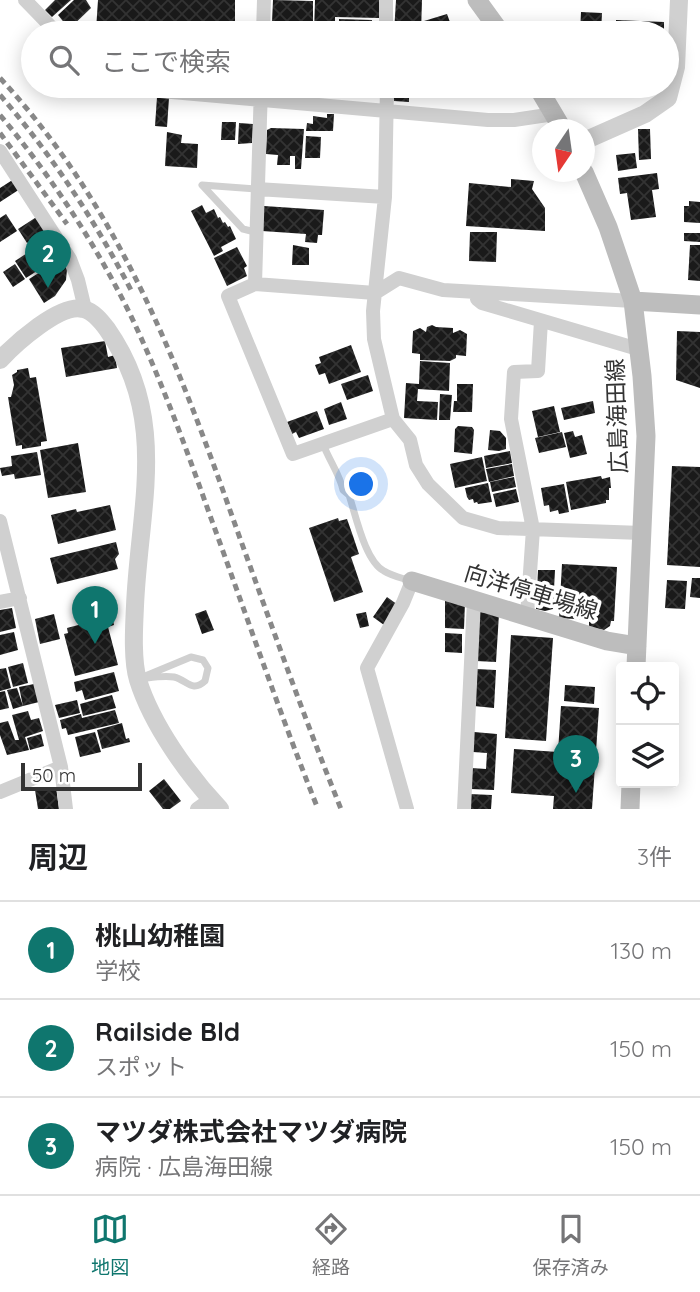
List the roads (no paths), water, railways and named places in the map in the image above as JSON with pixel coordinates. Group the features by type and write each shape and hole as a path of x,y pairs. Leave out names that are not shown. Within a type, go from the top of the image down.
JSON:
{"main road":[{"path":"477,0 492,21"},
{"path":"544,98 556,119"},
{"name":"広島海田線","path":"588,182 608,227 633,301 639,349 646,436 636,662"},
{"path":"633,301 700,305"},
{"name":"向洋停車場線","path":"412,581 607,641 637,646"},
{"path":"630,809 631,788"}],"street":[{"path":"25,0 45,21"},
{"path":"263,21 264,0"},
{"path":"386,0 386,21"},
{"path":"678,21 679,0"},
{"path":"255,284 260,98"},
{"path":"293,98 387,112 532,121"},
{"path":"387,98 385,197 373,311 374,339 393,419 410,440 416,465 428,484 463,518 498,528 642,533"},
{"path":"595,136 645,114 668,98"},
{"path":"0,151 70,260 85,309 103,323 122,350 136,387 143,416 147,466 136,577 134,627 138,679 158,722 209,806"},
{"path":"257,189 385,197"},
{"path":"393,419 293,454 228,296 255,284 375,293 399,278 443,290 633,301"},
{"path":"476,292 477,299 482,303 639,349"},
{"path":"0,360 25,337 67,310 85,309"},
{"path":"527,616 533,529 511,419 514,372 538,370 541,321"},
{"path":"0,522 61,767 66,809"},
{"path":"407,809 367,668 403,603 412,581"},
{"path":"0,602 20,597"},
{"path":"464,809 474,600"},
{"path":"0,792 61,767"}],"lane":[{"path":"256,232 243,229 202,185 257,189"},
{"path":"324,444 332,467 340,477 343,490 349,495 368,554 383,571 412,581"},
{"path":"191,657 203,660 208,668 205,681 198,686 172,677 138,679 191,657"}],"railway":[{"path":"0,78 43,128 80,181 113,235 142,292 193,409 341,809"},
{"path":"0,95 38,141 72,190 104,240 132,292"},
{"path":"0,115 37,162 87,236 142,339 184,442 318,809"},
{"path":"0,133 67,224"}],"place":[{"name":"Railside Bld","path":"48,288"},
{"name":"桃山幼稚園","path":"95,644"},
{"name":"マツダ株式会社マツダ病院","path":"576,793"}]}
